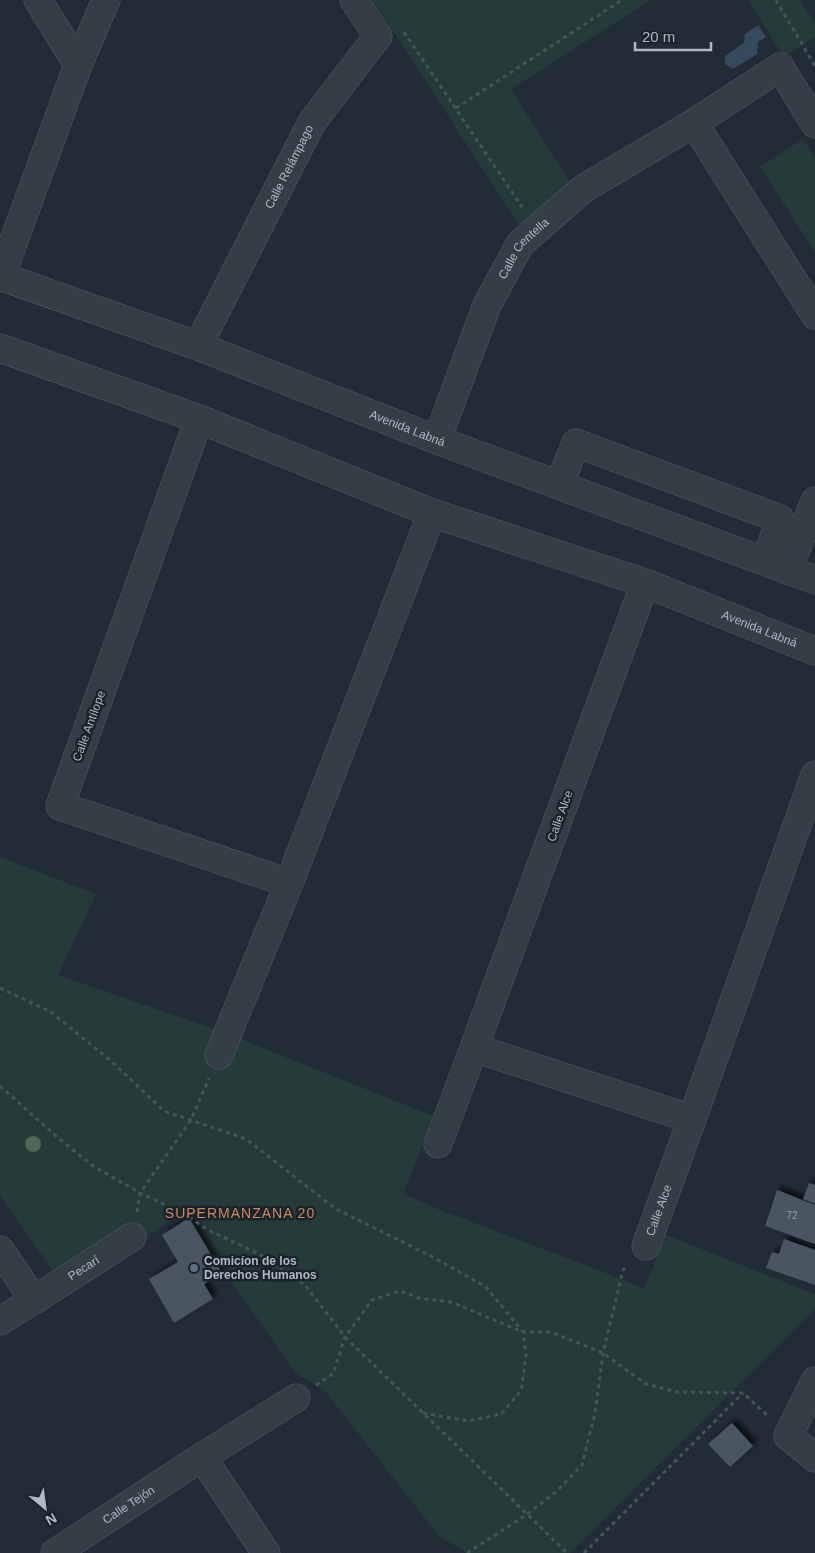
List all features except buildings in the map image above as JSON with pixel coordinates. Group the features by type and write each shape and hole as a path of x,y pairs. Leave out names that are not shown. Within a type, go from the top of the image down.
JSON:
{"street":[{"path":"38,0 78,65"},
{"path":"0,276 78,65 106,0"},
{"name":"Calle Relámpago","path":"198,346 312,122 378,36 354,0"},
{"name":"Calle Centella","path":"437,440 487,305 520,244 582,189 694,123 780,67 815,124"},
{"path":"694,123 815,315"},
{"name":"Avenida Labná","path":"0,276 198,346 437,440 559,485 775,558 815,580"},
{"name":"Avenida Labná","path":"0,348 199,419 432,513 645,583 815,651"},
{"name":"Calle Antílope","path":"199,419 60,806 289,883"},
{"path":"559,485 576,443 780,519 775,558"},
{"path":"775,558 815,501"},
{"path":"219,1055 289,883 432,513"},
{"name":"Calle Alce","path":"438,1144 645,583"},
{"name":"Calle Alce","path":"646,1246 815,775"},
{"path":"474,1048 692,1119"},
{"name":"Pecarí","path":"0,1321 132,1237"},
{"path":"0,1250 34,1300"},
{"path":"815,1381 788,1436 815,1458"},
{"name":"Calle Tejón","path":"55,1553 296,1398"},
{"path":"202,1457 266,1553"}],"path":[{"path":"456,108 622,0"},
{"path":"776,0 815,66"},
{"path":"404,31 537,229"},
{"path":"0,988 51,1012 111,1060 164,1111 246,1139 336,1209 431,1256 486,1287 523,1332 526,1355 521,1391 501,1414 468,1421 423,1413"},
{"path":"132,1237 140,1193 191,1120 219,1055"},
{"path":"0,1086 93,1166 140,1193 184,1213 208,1230 259,1254 305,1284 346,1337 567,1553"},
{"path":"467,1553 526,1515 557,1491 582,1465 595,1413 603,1353 623,1270 646,1246"},
{"path":"296,1398 333,1374 346,1337 372,1300 400,1291 419,1298 451,1302 523,1332 552,1332 603,1353 646,1384 677,1392 743,1393 788,1436"},
{"path":"584,1553 743,1393"}],"green space":[{"path":"373,0 651,0 511,89 575,190 519,225"},
{"path":"748,0 800,0 815,23 815,37 784,57"},
{"path":"803,139 815,158 815,252 760,167"},
{"path":"0,857 96,894 58,975 220,1031 434,1116 403,1194 644,1289 666,1235 815,1294 815,1309 570,1553 467,1553 439,1536 325,1391 295,1372 182,1212 68,1292 0,1196"}],"water":[{"path":"758,25 766,37 758,42 757,54 733,69 725,64 725,56 744,43 745,34"}],"place":[{"name":"Comicíon de los Derechos Humanos","path":"194,1268"}],"district":[{"name":"SUPERMANZANA 20","path":"240,1213"}]}
